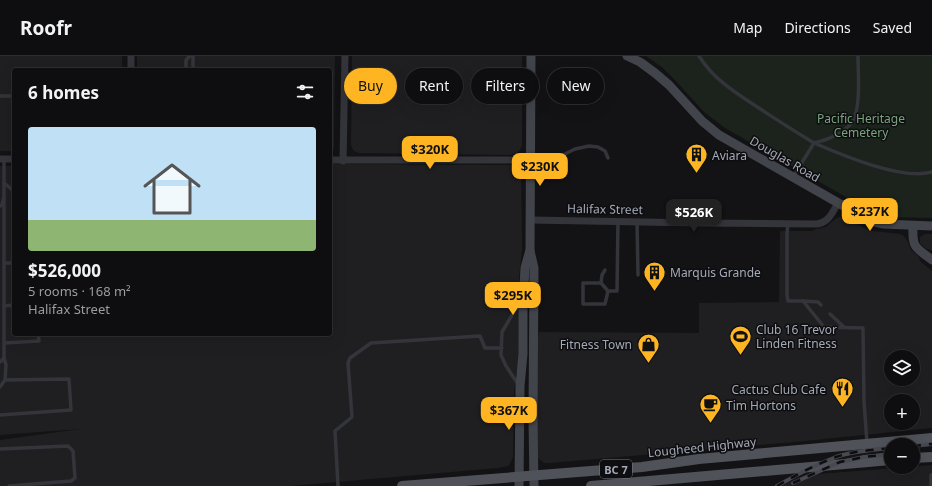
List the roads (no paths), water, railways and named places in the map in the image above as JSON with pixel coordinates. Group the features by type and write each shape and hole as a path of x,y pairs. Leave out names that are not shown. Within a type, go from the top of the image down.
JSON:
{"main road":[{"name":"Lougheed Highway","path":"402,486 519,481 533,476 932,438"},
{"path":"920,458 932,457"},
{"name":"BC 7","path":"591,486 884,461"}],"street":[{"path":"131,56 131,68"},
{"path":"343,160 344,56"},
{"path":"531,56 530,250 534,268 534,486"},
{"name":"Douglas Road","path":"627,56 640,62 669,85 702,121 719,135 870,221 884,224 913,226"},
{"path":"332,160 530,160"},
{"name":"Halifax Street","path":"530,220 817,224 828,219 838,203"},
{"path":"932,226 913,226 913,243 932,260"},
{"path":"519,481 523,303 525,268 530,250"}],"lane":[{"path":"186,68 186,60 190,56"},
{"path":"193,68 194,56"},
{"path":"699,56 706,68 724,85 814,143 890,170 914,173 932,172"},
{"path":"793,178 814,143 834,136 846,129 854,120 858,98 858,56"},
{"path":"0,96 12,96"},
{"path":"530,160 548,160 561,156 575,149 590,146 598,147 605,151 608,158"},
{"path":"0,387 5,380 6,365 4,358 4,183 2,159"},
{"path":"4,183 12,189"},
{"path":"0,206 2,205 4,197"},
{"path":"605,270 602,275 601,283 608,291 617,291 618,222"},
{"path":"637,222 638,275"},
{"path":"788,223 788,301 818,302 821,305"},
{"path":"4,263 12,263"},
{"path":"601,283 583,283 583,304 605,304 608,291"},
{"path":"803,301 824,327 863,328 864,401 867,444"},
{"path":"520,386 506,366 502,355 502,332 515,310 523,303"},
{"path":"4,306 12,305"},
{"path":"830,314 844,327"},
{"path":"4,343 39,341 38,336"},
{"path":"338,486 335,431 352,417 348,363 350,358 371,343 480,336 485,348 502,348"},
{"path":"0,362 4,358"},
{"path":"0,415 71,410 69,379 5,380"},
{"path":"0,449 68,446 74,451 75,478 71,481 9,486"},
{"path":"931,486 930,475 932,475"}],"railway":[{"path":"920,445 932,444"},
{"path":"777,486 806,470 836,457 856,452 884,449"},
{"path":"793,483 840,462 884,455"}],"place":[{"name":"Aviara","path":"696,174"},
{"name":"Marquis Grande","path":"654,292"},
{"name":"Club 16 Trevor Linden Fitness","path":"741,356"},
{"name":"Fitness Town","path":"648,364"},
{"name":"Cactus Club Cafe","path":"842,408"},
{"name":"Tim Hortons","path":"711,424"}],"park label":[{"name":"Pacific Heritage Cemetery","path":"861,125"}]}
